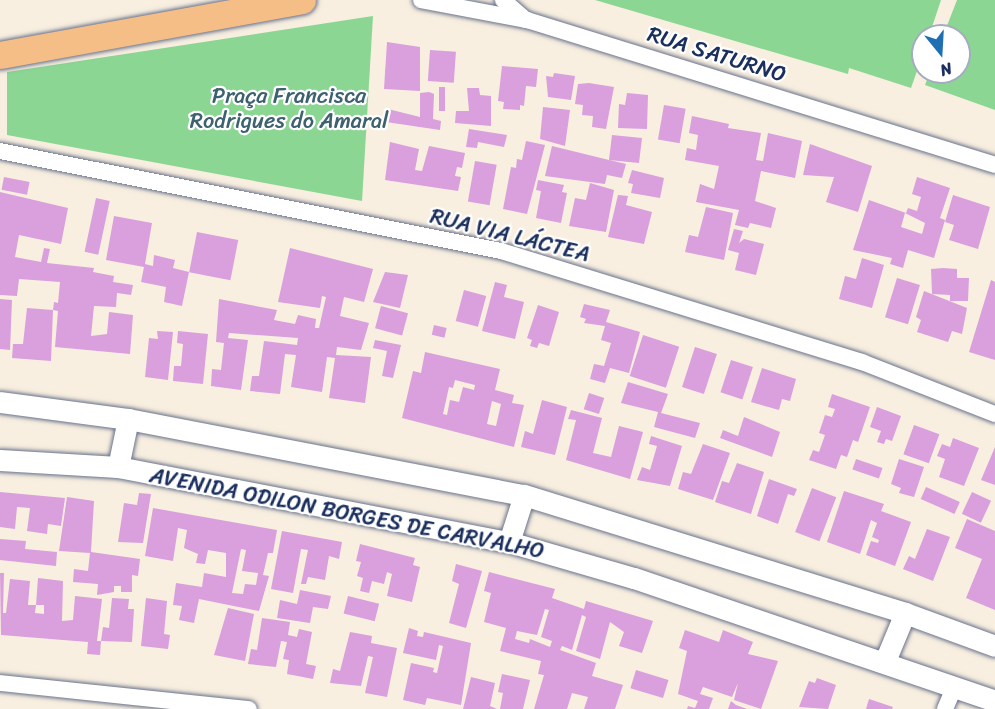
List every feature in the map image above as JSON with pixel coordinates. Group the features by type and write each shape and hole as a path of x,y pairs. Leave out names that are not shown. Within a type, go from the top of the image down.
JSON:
{"main road":[{"path":"0,55 302,0"}],"street":[{"name":"RUA SATURNO","path":"422,0 527,20 995,165"},
{"path":"503,0 527,20"},
{"name":"RUA VIA LÁCTEA","path":"0,151 501,251 862,362 995,414"},
{"path":"0,402 128,419 524,495 905,613 995,646"},
{"path":"118,467 128,419"},
{"name":"AVENIDA ODILON BORGES DE CARVALHO","path":"0,460 118,467 509,542 634,578 885,661 995,701"},
{"path":"509,542 524,495"},
{"path":"885,661 905,613"},
{"path":"0,683 249,709"},
{"path":"945,709 955,686"}],"green space":[{"path":"595,0 941,0 933,24 911,24 911,88 849,68 848,74"},
{"path":"957,0 995,0 995,110 925,85 971,84 971,24 948,24"},
{"name":"Praça Francisca Rodrigues do Amaral","path":"373,16 362,201 7,135 7,72"}],"building":[{"path":"387,42 420,47 420,91 384,89"},
{"path":"430,50 456,52 454,83 428,81"},
{"path":"502,66 538,69 536,87 526,86 524,106 520,105 520,110 503,109 504,102 498,101"},
{"path":"554,73 575,76 571,100 548,97 546,76 553,77"},
{"path":"589,83 614,87 606,129 592,127 593,116 582,115 583,105 575,104 578,84"},
{"path":"439,87 445,87 445,111 439,111"},
{"path":"467,88 479,88 480,95 491,96 491,126 455,123 456,111 469,111"},
{"path":"420,93 434,94 433,119 441,121 440,130 386,122 388,109 420,117"},
{"path":"627,93 648,95 647,129 618,128 619,104 625,105"},
{"path":"664,105 686,109 680,143 658,139"},
{"path":"543,107 570,110 565,146 540,139"},
{"path":"692,116 729,124 728,128 761,133 756,160 763,161 768,133 802,141 795,178 761,171 755,201 776,208 771,228 750,223 748,228 735,225 739,210 696,202 700,184 714,189 719,166 685,160 687,148 696,150 698,135 689,133"},
{"path":"469,129 507,135 504,147 478,142 477,148 466,147"},
{"path":"612,135 642,138 639,163 609,160"},
{"path":"526,141 545,145 527,214 503,209 511,167 516,168 517,159 522,160"},
{"path":"390,142 419,149 415,170 422,171 429,146 465,153 462,168 457,167 455,176 461,177 458,191 385,180"},
{"path":"810,144 872,166 858,212 826,202 834,177 803,175"},
{"path":"552,146 626,164 622,178 607,175 605,184 545,176"},
{"path":"475,161 497,165 490,205 468,201"},
{"path":"632,170 664,178 660,198 631,193 633,184 628,183"},
{"path":"4,177 30,182 27,195 2,190"},
{"path":"917,177 950,188 940,218 945,220 934,258 908,250 903,268 890,264 892,258 853,250 869,200 906,213 908,208 917,211 921,197 912,194","holes":["905,213 925,223 922,234 901,227"]},
{"path":"538,180 564,185 562,192 567,193 561,223 536,218 541,191 536,190"},
{"path":"590,183 614,190 606,232 569,226 575,198 586,200"},
{"path":"0,192 68,208 61,244 19,235 15,257 41,262 44,248 50,249 47,263 94,268 93,272 114,276 113,282 133,285 131,295 117,293 116,307 94,306 91,336 107,334 109,312 133,315 130,354 55,347 58,311 53,310 54,302 58,303 60,282 19,279 17,296 0,295"},
{"path":"618,195 628,196 626,205 652,212 644,244 608,237"},
{"path":"953,195 990,207 978,249 949,240 954,225 945,222"},
{"path":"96,198 110,201 98,255 85,252"},
{"path":"706,207 733,213 724,260 685,252 689,235 698,237"},
{"path":"114,216 152,223 145,264 153,266 154,255 175,260 173,268 189,272 182,306 164,302 166,287 141,282 144,267 106,260"},
{"path":"734,229 743,231 739,243 744,239 764,244 756,275 735,270 739,253 728,250"},
{"path":"197,232 238,240 230,280 189,272"},
{"path":"290,248 373,269 364,302 344,297 340,316 369,323 361,350 337,347 336,355 371,357 365,403 329,398 335,358 327,357 322,392 291,387 296,355 285,354 280,394 250,391 252,376 259,376 264,341 297,345 298,338 229,333 228,338 248,340 241,390 211,386 212,369 221,370 224,343 216,342 219,299 277,310 274,320 295,324 298,315 316,319 315,328 319,328 326,297 322,296 320,308 278,302"},
{"path":"862,258 884,265 872,308 839,299 845,276 856,279"},
{"path":"931,269 957,269 957,278 969,278 968,301 950,301 950,295 932,294"},
{"path":"385,272 408,275 400,308 373,302"},
{"path":"897,278 920,285 908,324 885,317"},
{"path":"991,280 995,282 995,360 969,352"},
{"path":"495,282 507,285 504,297 524,302 515,339 482,331"},
{"path":"464,290 486,296 478,327 456,321"},
{"path":"924,291 967,308 962,334 952,331 948,342 917,332 921,320 916,317"},
{"path":"0,299 12,300 10,350 0,349"},
{"path":"584,304 610,310 606,322 640,332 629,373 610,368 605,383 590,379 594,364 604,366 611,343 601,340 605,326 584,323 586,319 580,317"},
{"path":"538,305 559,312 549,346 539,343 537,348 530,346 532,340 527,338"},
{"path":"381,306 408,313 402,335 375,328"},
{"path":"27,308 53,310 51,361 12,358 13,344 23,344"},
{"path":"434,325 447,328 444,338 432,335"},
{"path":"157,331 173,332 168,380 145,377 149,338 158,339"},
{"path":"178,331 208,334 203,384 173,381 174,366 181,366 183,344 177,343"},
{"path":"643,335 679,347 666,388 630,376"},
{"path":"375,340 401,345 393,378 382,376 387,351 373,348"},
{"path":"695,347 717,354 704,394 682,387"},
{"path":"425,352 500,369 495,390 514,395 512,403 524,405 514,447 402,418 413,371 421,373","holes":["455,380 475,385 474,390 463,387 459,402 450,400 447,415 443,414 449,387 453,388","492,401 501,404 496,426 487,424"]},
{"path":"731,360 753,367 742,399 720,392"},
{"path":"762,368 796,379 790,401 782,399 779,410 751,402"},
{"path":"628,382 668,394 661,413 700,423 695,438 654,427 658,412 621,403"},
{"path":"589,393 604,398 599,414 584,409"},
{"path":"832,394 870,407 858,442 853,440 847,457 841,455 836,469 809,460 813,450 819,452 825,435 819,433 825,415 832,417 835,409 828,407"},
{"path":"542,400 567,407 555,455 521,447 525,431 533,434"},
{"path":"877,407 901,416 892,441 886,439 884,444 877,442 881,431 870,427"},
{"path":"571,410 602,418 593,453 611,457 619,426 643,432 630,479 566,460 576,420 568,419"},
{"path":"744,417 780,432 772,457 720,438 723,430 738,436"},
{"path":"914,425 939,434 929,463 903,454"},
{"path":"651,436 682,446 670,486 637,480 642,467 650,470 657,446 649,444"},
{"path":"953,438 979,448 964,486 939,477 945,459 937,456 942,444 950,447"},
{"path":"703,444 730,453 713,500 678,489 683,472 691,474"},
{"path":"995,447 995,485 981,480"},
{"path":"856,459 882,468 879,479 852,469"},
{"path":"899,459 924,467 914,497 899,493 901,488 891,484"},
{"path":"737,463 764,472 751,514 715,502 722,481 729,483"},
{"path":"769,479 797,489 794,496 788,494 778,524 757,516"},
{"path":"926,487 960,502 955,514 921,499"},
{"path":"812,488 836,497 819,541 795,532"},
{"path":"844,491 884,504 881,511 911,522 895,566 866,555 871,541 878,543 879,540 872,537 877,523 871,520 860,554 827,542"},
{"path":"0,492 65,498 61,526 48,524 47,534 27,531 30,508 17,507 15,529 0,527"},
{"path":"972,492 991,501 981,523 962,514"},
{"path":"139,493 151,494 143,543 118,542 124,503 137,505"},
{"path":"67,497 94,501 91,552 140,559 138,576 132,575 132,592 121,592 121,586 114,586 114,592 97,595 98,584 73,582 74,569 88,571 90,553 59,551"},
{"path":"153,508 277,530 273,553 268,553 263,575 269,576 259,611 199,599 194,623 179,620 182,606 173,605 176,583 202,587 204,573 226,577 226,553 208,550 205,564 196,563 198,554 184,548 187,530 178,528 173,561 145,556","holes":["241,549 246,550 242,571 258,573 256,585 245,584 243,594 232,593"]},
{"path":"967,519 995,531 995,610 966,598 982,559 955,548"},
{"path":"927,529 950,537 933,581 903,569 909,556 915,559"},
{"path":"282,531 342,542 339,559 329,556 325,580 308,577 306,584 301,584 308,550 301,549 293,593 271,589"},
{"path":"0,539 26,541 25,549 57,552 56,566 0,560"},
{"path":"360,544 415,558 413,565 420,567 412,602 387,596 392,574 387,572 384,584 372,581 369,593 360,591 363,578 357,576 361,562 356,561"},
{"path":"456,564 482,571 466,628 449,623 459,584 452,581"},
{"path":"489,572 555,589 552,598 584,609 586,601 653,621 642,653 619,646 624,632 610,622 600,659 576,651 586,617 582,615 572,650 562,646 560,650 596,663 592,676 623,685 615,709 584,709 588,697 572,693 567,709 534,709 544,675 538,674 541,661 500,651 506,628 484,622 491,593 484,591","holes":["545,609 549,610 541,637 552,641 550,647 530,639 529,643 515,639 517,631 537,635"]},
{"path":"0,573 4,573 3,613 6,613 10,579 30,581 28,605 36,605 38,578 63,581 62,621 73,620 75,596 102,599 97,641 101,641 100,655 87,654 88,642 1,635","holes":["36,605 44,605 44,614 35,613"]},
{"path":"300,590 331,596 328,609 313,607 310,623 277,618 280,600 297,604"},
{"path":"348,596 379,604 375,621 344,613"},
{"path":"112,598 129,599 128,609 134,609 132,642 101,641 103,627 109,628"},
{"path":"146,598 167,601 164,634 170,635 168,649 141,646"},
{"path":"228,608 254,614 245,661 214,655"},
{"path":"262,618 290,622 288,635 297,637 299,629 312,632 306,664 316,666 313,679 287,674 289,660 283,659 287,642 281,641 276,667 248,664 251,649 257,650"},
{"path":"409,628 418,631 417,636 423,637 424,632 471,643 461,705 427,698 425,705 403,700 411,663 434,668 433,672 437,673 443,646 439,645 436,660 403,653"},
{"path":"685,630 719,642 723,630 753,642 748,654 778,661 761,709 734,700 738,683 732,697 703,687 700,694 713,698 709,709 687,709 688,706 695,708 698,701 678,694 687,651 679,648"},
{"path":"350,632 372,636 371,643 397,648 387,697 365,693 373,657 368,656 361,686 330,683 333,669 340,671"},
{"path":"636,670 669,680 663,698 630,688"},
{"path":"502,674 530,680 523,709 500,709 503,693 498,692"},
{"path":"471,677 495,683 490,706 497,709 463,709"},
{"path":"817,678 836,685 828,709 799,707 809,681 815,683"},
{"path":"869,699 893,707 892,709 866,709"},
{"path":"731,701 736,705 747,709 728,709"}]}
